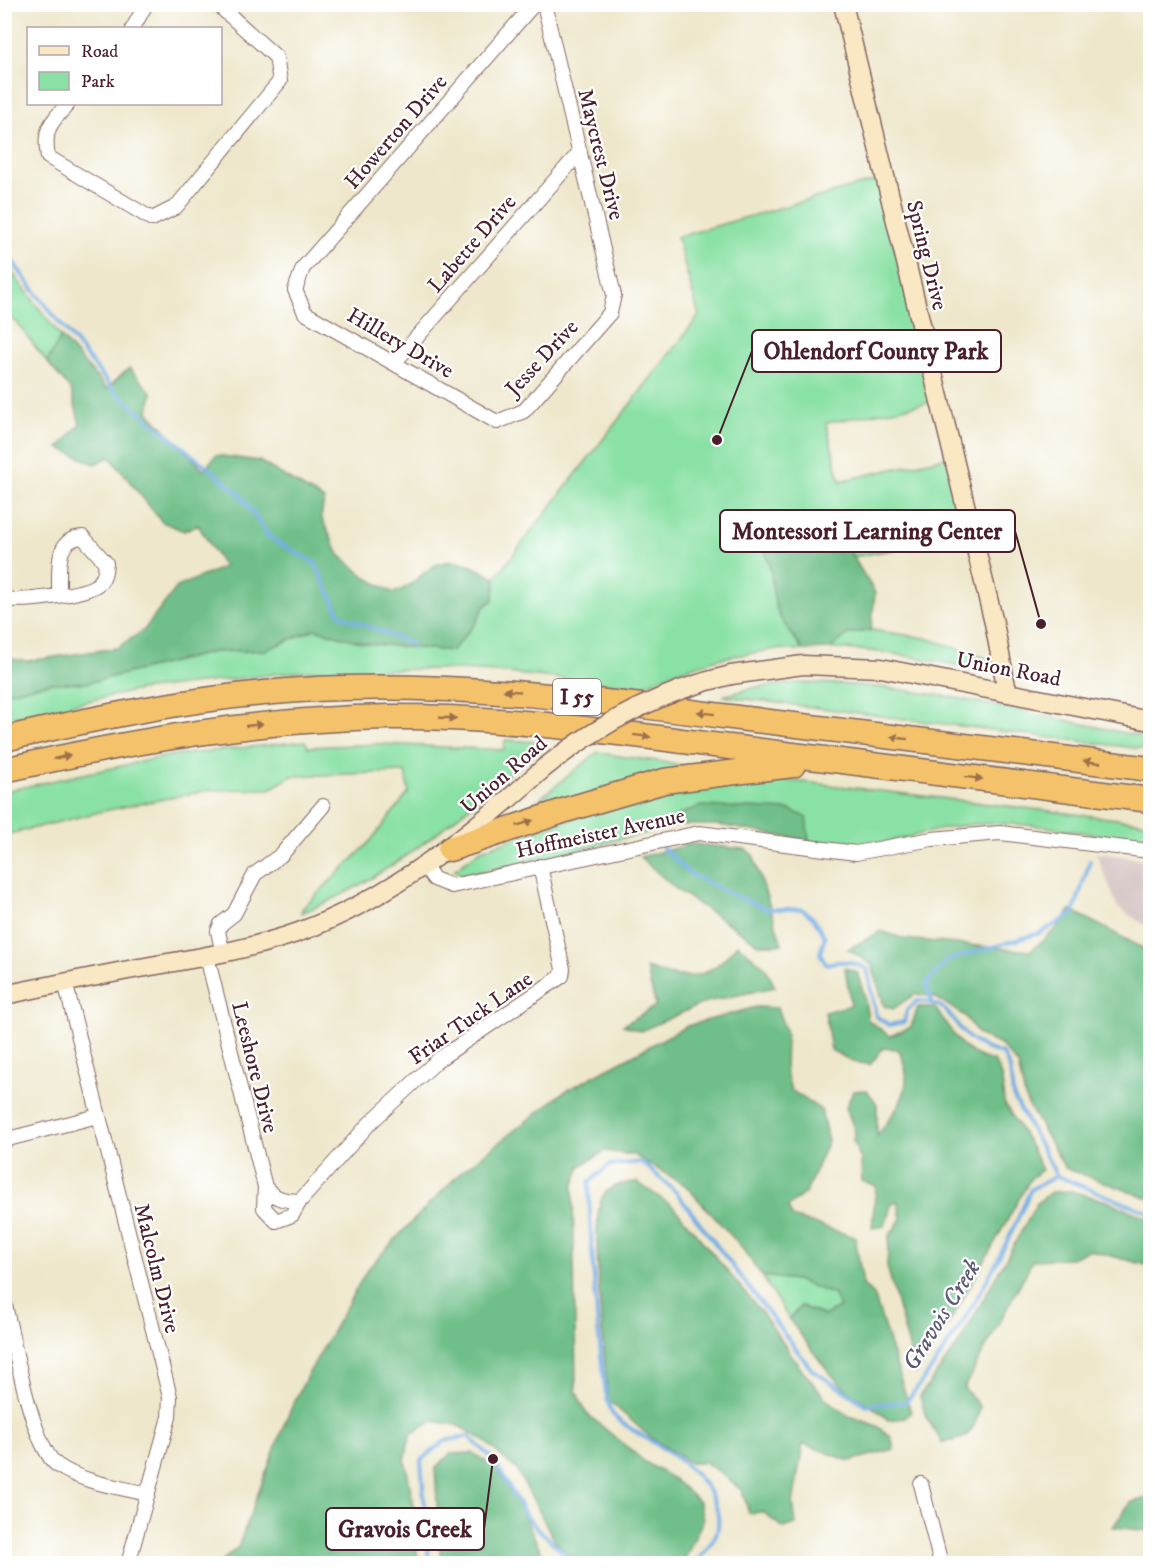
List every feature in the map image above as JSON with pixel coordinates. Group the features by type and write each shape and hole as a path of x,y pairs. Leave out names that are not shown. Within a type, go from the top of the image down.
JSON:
{"highway":[{"name":"I 55","path":"4,739 148,708 276,692 361,687 468,688 598,699 1150,769"},
{"name":"I 55","path":"4,770 137,741 201,731 274,723 390,717 454,718 571,727 1150,800"},
{"path":"450,849 569,809 664,781 832,760"}],"main road":[{"name":"Spring Drive","path":"843,4 992,612 1007,691"},
{"name":"Union Road","path":"4,995 215,955 301,931 346,910 450,849 544,768 584,738 627,712 693,685 730,675 781,667 864,666 906,671 1150,721"}],"street":[{"path":"134,27 146,4"},
{"path":"67,105 51,122 45,141 48,157 152,219 176,207 280,81 276,57 217,4"},
{"name":"Howerton Drive","path":"295,290 303,268 534,4"},
{"name":"Maycrest Drive","path":"544,4 614,295 610,313"},
{"name":"Labette Drive","path":"395,362 580,152"},
{"name":"Hillery Drive","path":"295,290 305,313 395,362 497,422"},
{"name":"Jesse Drive","path":"497,422 524,411 610,313"},
{"path":"4,598 19,601 59,595 96,586 105,575 106,563 83,537 74,537 64,543 61,550 59,595"},
{"name":"Leeshore Drive","path":"300,1201 292,1215 276,1221 264,1208 265,1186 215,955 221,924 234,914 255,874 281,855 323,806"},
{"name":"Hoffmeister Avenue","path":"424,865 434,879 452,886 699,833 856,853 932,839 1000,833 1150,851"},
{"name":"Friar Tuck Lane","path":"300,1201 370,1123 439,1059 562,976 563,969 540,866"},
{"name":"Malcolm Drive","path":"65,982 170,1397 169,1417 128,1563"},
{"path":"4,1140 98,1116"},
{"path":"265,1186 273,1197 300,1201"},
{"path":"4,1301 34,1424 44,1449 54,1463 74,1475 148,1494"},
{"path":"921,1484 941,1563"}],"shaded area":[{"path":"1096,853 1150,860 1150,928 1118,908"}],"green space":[{"path":"878,180 933,402 826,423 840,481 947,457 967,536 771,572 779,615 795,634 802,650 777,649 722,658 681,670 640,687 498,672 436,669 302,671 139,690 5,719 4,693 50,683 87,683 213,652 266,650 315,629 364,643 439,650 699,316 677,237"},
{"path":"4,262 61,337 47,362 17,323 5,313"},
{"path":"61,337 107,389 129,368 152,393 148,412 204,470 216,455 259,461 324,500 321,517 339,555 367,578 394,593 410,585 438,564 463,563 496,579 493,600 484,607 475,624 452,651 364,643 315,629 266,650 213,652 87,683 50,683 5,693 5,658 27,661 117,648 144,630 177,587 224,567 198,525 184,531 162,522 110,457 95,464 59,448 80,424 71,390 47,362"},
{"path":"839,534 875,593 871,630 848,634 830,649 802,650 778,613 767,557 755,537 785,539"},
{"path":"871,630 926,638 998,662 995,671 986,671 889,653 830,649 848,634"},
{"path":"797,683 886,688 975,702 1150,738 1150,750 723,696 757,687"},
{"path":"505,740 539,742 542,745 487,793 398,861 334,899 301,913 302,909 368,844 409,792 405,772 292,776 270,789 209,790 108,810 5,835 5,791 167,756 305,741 308,747 380,744 504,750"},
{"path":"598,752 669,763 692,770 531,814 523,812"},
{"path":"750,779 804,782 1150,823 1150,843 1030,825 982,824 959,826 872,845 842,848 678,815 680,825 505,867 462,875 454,870 481,850 638,795"},
{"path":"701,806 790,810 806,817 809,841 719,825 680,825 678,815"},
{"path":"691,844 745,849 753,855 782,944 759,944 677,890 640,857"},
{"path":"1071,910 1150,952 1150,1199 1065,1168 1026,1101 1018,1065 1001,1045 979,1035 965,1016 935,997 915,994 893,1009 884,1006 872,965 848,949 881,931 905,939 1030,951 1056,929"},
{"path":"737,944 765,967 775,987 706,1002 641,1031 623,1025 656,1006 646,968 673,975 696,975 707,972 717,965"},
{"path":"845,968 857,972 864,994 868,1020 890,1036 911,1027 918,1007 934,1007 965,1048 973,1054 994,1061 1002,1078 1004,1103 1029,1143 1042,1170 1031,1178 951,1320 916,1373 887,1266 889,1236 901,1219 898,1201 891,1205 885,1226 872,1228 876,1186 862,1181 861,1159 853,1141 855,1131 846,1108 853,1091 867,1090 877,1104 877,1136 903,1096 906,1086 904,1063 899,1050 883,1048 870,1065 851,1061 831,1050 825,1012 851,1005"},
{"path":"756,1007 777,1008 786,1033 785,1070 791,1090 821,1110 828,1141 806,1192 788,1207 792,1217 855,1237 863,1285 874,1295 911,1412 905,1418 888,1420 848,1391 821,1362 789,1319 801,1306 824,1316 840,1307 833,1294 796,1280 762,1276 739,1244 685,1185 634,1155 605,1151 580,1166 573,1188 576,1391 586,1413 645,1462 674,1479 699,1502 703,1520 683,1563 577,1563 555,1541 517,1470 483,1440 457,1425 431,1421 410,1435 405,1460 414,1506 418,1563 220,1563 238,1547 287,1417 306,1378 367,1270 402,1232 461,1172 564,1092 687,1026"},
{"path":"637,1182 674,1207 763,1314 799,1366 827,1400 849,1416 877,1426 891,1437 894,1449 850,1461 803,1444 793,1503 796,1524 783,1528 763,1512 749,1513 742,1491 725,1476 706,1463 690,1463 651,1438 608,1400 599,1295 598,1213 602,1198 609,1190 622,1184"},
{"path":"1071,1191 1107,1201 1150,1219 1150,1266 1089,1250 1072,1258 1033,1260 964,1388 980,1407 972,1429 964,1437 942,1442 926,1417 920,1396 959,1343 1037,1203 1051,1192"},
{"path":"762,1276 796,1280 833,1294 840,1307 824,1316 801,1306 789,1319"},
{"path":"473,1453 497,1469 521,1509 541,1551 556,1563 441,1563 435,1469 450,1454"},
{"path":"1150,1497 1150,1531 1113,1527 1130,1503"}],"waterway":[{"path":"4,250 115,392 239,493 270,538 315,563 340,615 412,644"},
{"path":"663,848 690,874 733,895 768,909 802,909 813,918 825,937 820,953 826,964 847,962 867,969 876,1016 889,1025 904,1022 907,1010 917,1001 935,1004 946,1010 973,1041 1003,1054 1010,1069 1013,1096 1057,1176"},
{"path":"932,1001 926,984 948,960 1040,933 1073,914 1090,861"},
{"name":"Gravois Creek","path":"694,1564 716,1536 719,1520 714,1501 701,1480 683,1462 618,1419 612,1413 608,1400 603,1375 596,1303 589,1182 610,1165 642,1162 676,1192 812,1370 866,1405 906,1402 925,1378 976,1300 1031,1189 1057,1176 1150,1213"},
{"name":"Gravois Creek","path":"429,1564 421,1460 445,1441 468,1436 493,1459 528,1519 575,1564"}],"place":[{"name":"Ohlendorf County Park","path":"717,440"},
{"name":"Montessori Learning Center","path":"1041,624"},
{"name":"Gravois Creek","path":"493,1459"}]}
